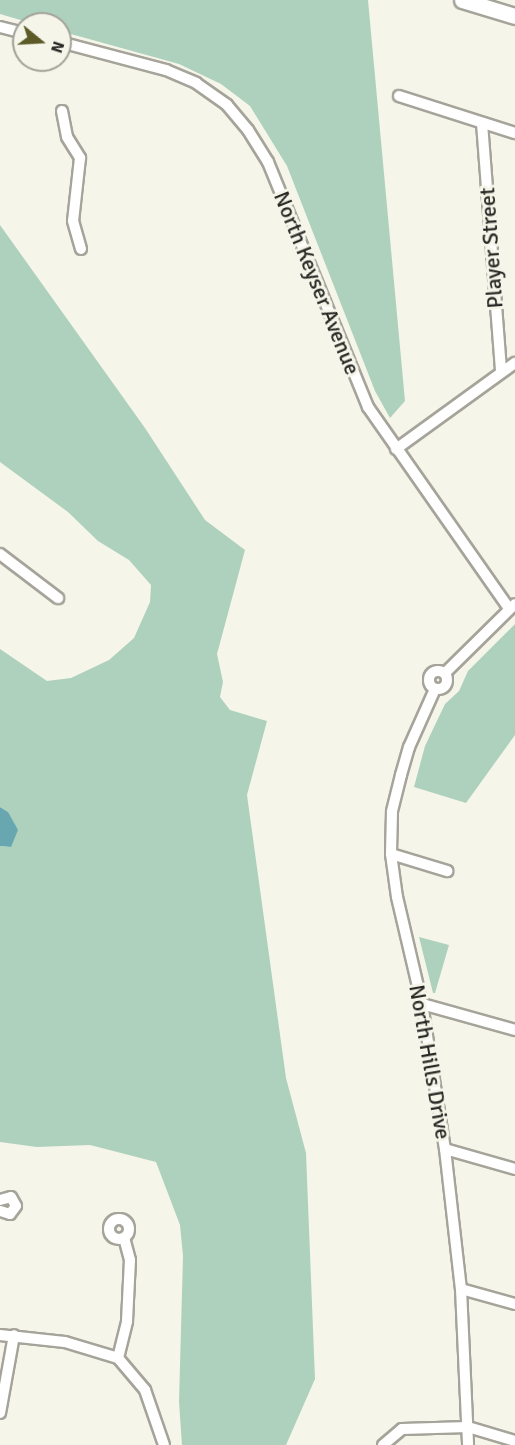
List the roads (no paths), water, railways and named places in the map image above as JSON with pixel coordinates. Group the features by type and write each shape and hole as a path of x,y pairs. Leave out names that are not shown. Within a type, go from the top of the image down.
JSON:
{"street":[{"path":"462,0 515,16"},
{"name":"North Keyser Avenue","path":"72,45 166,70 196,83 227,105 248,130 268,162 368,406 396,449 512,606"},
{"path":"399,96 515,133"},
{"path":"62,111 67,136 80,158 73,221 81,249"},
{"name":"Player Street","path":"482,123 501,372"},
{"path":"396,449 515,363"},
{"path":"0,554 58,598"},
{"name":"North Hills Drive","path":"468,1445 461,1289 445,1149 422,1004 397,897 391,854 393,812 409,747 435,689 446,685 445,673 512,606"},
{"path":"391,854 447,871"},
{"path":"422,1004 515,1030"},
{"path":"445,1149 515,1169"},
{"path":"0,1200 11,1197 16,1206 10,1214 0,1212"},
{"path":"117,1358 127,1321 130,1260 124,1238"},
{"path":"461,1289 515,1304"},
{"path":"0,1335 65,1342 117,1358 145,1390 164,1445"},
{"path":"0,1413 14,1335"},
{"path":"383,1445 402,1429 468,1427 515,1441"}],"water":[{"path":"0,807 8,812 18,830 11,847 0,846"}]}
